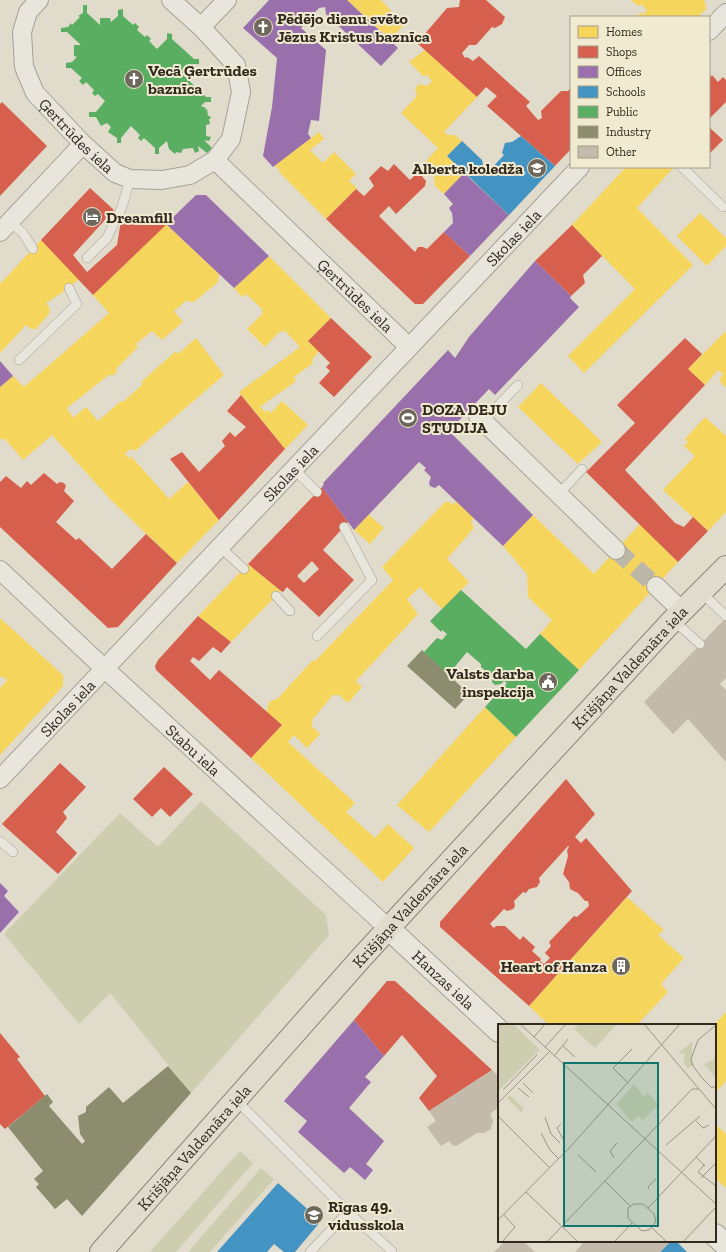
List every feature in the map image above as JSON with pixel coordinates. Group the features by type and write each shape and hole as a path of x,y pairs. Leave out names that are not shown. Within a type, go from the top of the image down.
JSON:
{"main road":[{"name":"Krišjāņa Valdemāra iela","path":"101,1252 388,928 677,616 726,567"}],"street":[{"name":"Ģertrūdes iela","path":"39,0 28,12 22,32 24,66 34,93 83,144 115,173 130,179 162,180 190,175 215,160 232,139 241,92 236,65 201,27 171,0"},
{"path":"201,27 227,0"},
{"path":"710,30 726,13"},
{"path":"5,227 83,144"},
{"name":"Ģertrūdes iela","path":"215,160 409,347"},
{"name":"Skolas iela","path":"0,779 579,168"},
{"path":"481,419 616,550"},
{"name":"Stabu iela","path":"0,570 388,928"},
{"path":"656,586 677,616"},
{"name":"Hanzas iela","path":"388,928 498,1030"},
{"path":"716,1236 726,1246"}],"lane":[{"path":"683,168 723,207"},
{"path":"87,258 107,238 122,207 130,179"},
{"path":"5,227 23,233 33,249"},
{"path":"19,360 77,304 69,288"},
{"path":"481,419 518,385"},
{"path":"294,469 317,492"},
{"path":"559,494 582,469"},
{"path":"316,636 372,580 344,527"},
{"path":"220,547 244,568"},
{"path":"701,592 726,616"},
{"path":"276,596 290,611"},
{"path":"677,616 700,644"},
{"path":"0,841 13,852"},
{"path":"236,1100 348,1212 392,1251"},
{"path":"310,1252 348,1212"}],"green space":[{"path":"201,801 326,915 329,935 191,1093 110,993 79,1024 4,934 120,813 158,847"},
{"path":"240,1151 253,1163 176,1252 150,1252"},
{"path":"261,1168 274,1179 210,1252 188,1252"}],"building: Homes":[{"path":"347,0 381,0 404,25 390,39"},
{"path":"631,0 703,0 705,2 706,9 699,16 636,16 642,13 644,14 647,10 641,4 638,6"},
{"path":"425,50 477,97 444,132 448,135 455,135 462,141 447,156 464,173 444,194 435,186 433,169 426,161 438,148 401,113 417,96 415,88 419,84 427,86 432,81 427,75 423,76 409,62"},
{"path":"319,132 324,139 310,150 323,163 334,152 356,174 349,181 357,188 326,219 279,172 280,171 275,165"},
{"path":"625,168 673,168 637,208 693,265 584,373 568,356 635,289 572,225"},
{"path":"700,213 726,238 726,246 707,266 677,236"},
{"path":"166,224 219,274 218,282 194,302 189,302 187,300 174,311 183,322 162,340 152,331 136,344 138,347 116,369 117,372 112,376 110,374 67,408 73,418 86,407 98,421 121,401 123,402 143,384 141,382 176,351 178,354 196,338 224,375 135,451 131,449 125,453 129,459 131,456 169,499 188,482 219,520 177,563 112,501 52,435 23,460 5,439 0,439 0,387 13,376 24,387 109,313 93,295"},
{"path":"41,240 79,279 69,288 46,303 50,309 49,314 36,329 31,329 26,325 0,353 0,284"},
{"path":"269,256 331,318 308,341 319,351 312,360 313,363 294,377 296,381 260,407 266,412 268,410 271,413 282,401 308,425 285,449 239,392 300,347 285,331 279,332 265,347 247,329 262,314 262,309 246,294 242,297 234,288"},
{"path":"726,331 726,388 721,383 720,378 723,374 718,370 705,385 688,369"},
{"path":"541,383 602,442 578,464 518,407"},
{"path":"705,417 726,436 726,512 708,531 663,490 695,456 684,446 688,442 685,439"},
{"path":"456,501 474,518 471,521 474,528 447,559 469,582 442,609 420,587 407,599 418,614 356,681 362,687 348,703 339,695 333,695 312,720 312,726 320,734 307,748 294,735 288,742 355,803 346,812 375,838 388,824 414,848 383,882 251,758 282,725 266,712 270,701 277,699 313,660 315,661 393,580 382,567 445,502 450,502 452,505"},
{"path":"368,514 384,528 370,544 354,530"},
{"path":"533,515 594,574 640,524 678,562 579,670 540,634 552,620 528,597 527,574 503,546"},
{"path":"248,564 281,591 231,642 198,616"},
{"path":"0,618 63,675 63,686 0,755 0,688 7,680 4,677 0,677"},
{"path":"485,707 516,737 429,832 397,805"},
{"name":"Heart of Hanza","path":"627,897 664,930 658,935 684,958 661,984 668,992 638,1024 548,1024 529,1006"},
{"path":"726,1012 726,1081 716,1092 716,1024"},
{"path":"716,1125 726,1134 726,1188 716,1179"}],"building: Shops":[{"path":"460,0 486,0 505,17 502,24 495,28 492,27 476,45 469,45 462,53 465,58 467,57 473,61 479,56 530,102 526,106 538,120 542,118 541,111 561,91 568,91 570,88 570,150 555,166 487,106 497,96 486,87 477,97 417,43 447,8 459,7"},
{"path":"712,75 718,82 723,77 726,80 726,102 710,118 710,78"},
{"path":"2,102 47,146 0,196 0,104"},
{"path":"710,128 723,140 710,153"},
{"path":"394,164 410,180 415,175 421,175 426,181 425,186 396,214 389,206 379,216 415,252 418,247 427,249 444,232 470,256 423,304 415,304 326,219 356,189 364,196 374,186 369,178 381,166 388,171"},
{"path":"90,188 114,210 73,255 87,272 117,245 122,215 170,221 93,295 41,240"},
{"path":"572,225 602,256 583,275 585,283 571,296 535,261"},
{"path":"331,318 372,357 334,397 319,383 330,371 326,367 330,363 308,341"},
{"path":"685,338 702,354 688,369 705,385 625,470 675,523 684,527 693,517 708,531 678,562 586,472 635,423 617,405"},
{"path":"241,395 285,449 219,520 170,459 182,452 199,472 225,446 222,441 230,432 235,437 246,427 227,411"},
{"path":"44,473 57,484 60,482 64,483 66,486 64,491 74,501 56,522 76,540 79,538 112,569 146,534 177,563 118,627 108,628 0,527 0,482 6,476 21,488 27,481 31,485"},
{"path":"322,487 348,522 323,550 354,580 319,617 287,587 283,592 281,591 248,564","holes":["312,561 319,569 304,583 297,576"]},
{"path":"198,616 231,642 221,653 213,647 199,661 193,657 190,661 210,680 219,670 282,725 251,758 156,670 155,666 158,660"},
{"path":"60,763 86,787 63,812 67,818 56,832 77,853 58,874 2,824"},
{"path":"164,767 193,794 170,817 161,808 152,817 133,799"},
{"path":"566,779 595,814 575,837 581,843 586,838 632,891 529,1006 440,927 440,922","holes":["568,846 569,847 567,850 568,856 563,874 569,882 570,889 578,893 585,901 588,901 589,906 577,917 574,916 549,942 551,946 545,953 550,958 544,964 532,951 535,947 523,936 520,940 505,926 496,926 494,928 490,924 504,909 507,911 513,909 515,906 514,901 523,892 526,893 529,889 537,887 540,882 539,878"]},
{"path":"387,981 395,981 492,1070 429,1111 419,1098 437,1076 402,1035 384,1056 354,1020"},
{"path":"0,1033 20,1057 17,1059 45,1096 5,1129 0,1124"}],"building: Offices":[{"path":"269,0 347,0 398,48 381,66 326,14 325,7 319,8 301,28 326,50 319,121 311,120 308,134 311,138 273,167 263,156 272,107 277,58 243,28"},
{"path":"464,173 509,215 470,256 444,232 453,223 452,213 449,208 453,204 444,194"},
{"path":"196,195 206,195 269,256 234,288 166,224"},
{"path":"535,261 571,296 570,298 579,307 495,395 489,389 449,431 533,515 503,546 439,485 435,488 430,486 429,483 431,477 424,470 426,468 419,462 354,530 322,487 324,484 323,483 448,350 455,358 469,337"},
{"path":"0,361 13,376 0,387"},
{"path":"0,883 8,891 4,896 19,912 0,933"},
{"path":"354,1020 384,1056 365,1077 371,1082 349,1108 384,1141 366,1164 373,1170 365,1180 350,1167 344,1173 298,1132 307,1121 284,1101"}],"building: Schools":[{"path":"521,136 555,166 509,215 447,156 462,141 482,160 484,170 487,173 504,155 502,153 505,143 512,142"},
{"path":"278,1183 321,1221 295,1252 284,1252 274,1244 267,1252 217,1252"},
{"path":"670,1242 677,1242 687,1252 660,1252"}],"building: Public":[{"name":"Vecā Ģertrūdes baznīca","path":"83,5 87,5 87,13 100,25 100,18 110,18 111,22 118,16 118,10 123,9 123,16 133,25 135,23 139,27 137,30 145,37 147,35 151,39 149,41 157,49 167,39 167,33 172,34 172,39 194,59 199,59 199,64 193,64 182,74 206,97 211,97 211,102 205,102 201,106 206,108 205,110 207,109 208,116 211,118 209,119 210,124 206,125 206,136 211,137 209,141 204,140 212,148 207,153 198,146 199,151 195,153 193,148 183,149 181,153 176,152 175,154 169,149 167,141 159,148 159,154 155,154 155,148 144,138 141,141 138,138 140,135 131,126 121,138 121,143 117,143 117,138 108,132 111,127 107,123 101,126 96,117 89,117 89,112 96,112 105,101 98,94 95,96 92,93 94,90 86,82 83,85 79,81 82,78 71,68 66,68 66,63 72,62 77,57 74,56 74,45 81,45 67,32 61,32 61,28 68,27 71,23 72,25 80,17 78,16 83,13"},
{"path":"461,590 526,649 540,634 579,670 516,737 485,707 507,683 504,681 501,684 495,685 492,682 492,677 481,667 481,664 467,652 448,675 424,652 437,638 442,640 447,634 442,630 441,632 430,621"}],"building: Industry":[{"path":"422,650 469,694 455,709 407,666"},
{"path":"168,1066 191,1093 82,1216 67,1199 55,1209 36,1187 39,1184 34,1179 43,1171 8,1127 47,1094 53,1102 49,1106 82,1144 85,1141 80,1134 78,1116 86,1112 86,1107 109,1087 123,1103"}],"building: Other":[{"path":"726,618 726,678 720,684 726,690 726,762 688,719 673,734 644,702"},
{"path":"492,1070 498,1076 498,1108 490,1114 494,1122 492,1123 491,1129 484,1133 477,1133 456,1146 452,1145 449,1141 441,1146 427,1127 436,1121 429,1111"},
{"path":"504,1242 524,1242 535,1252 494,1252"},
{"path":"584,1242 670,1242 660,1252 575,1252"}],"tunnel":[{"path":"616,550 656,586"}],"place":[{"name":"Pēdējo dienu svēto Jēzus Kristus baznīca","path":"263,27"},
{"name":"Vecā Ģertrūdes baznīca","path":"134,79"},
{"name":"Alberta koledža","path":"537,168"},
{"name":"Dreamfill","path":"92,217"},
{"name":"DOZA DEJU STUDIJA","path":"408,418"},
{"name":"Valsts darba inspekcija","path":"548,682"},
{"name":"Heart of Hanza","path":"621,966"},
{"name":"Rīgas 49. vidusskola","path":"314,1215"}]}
